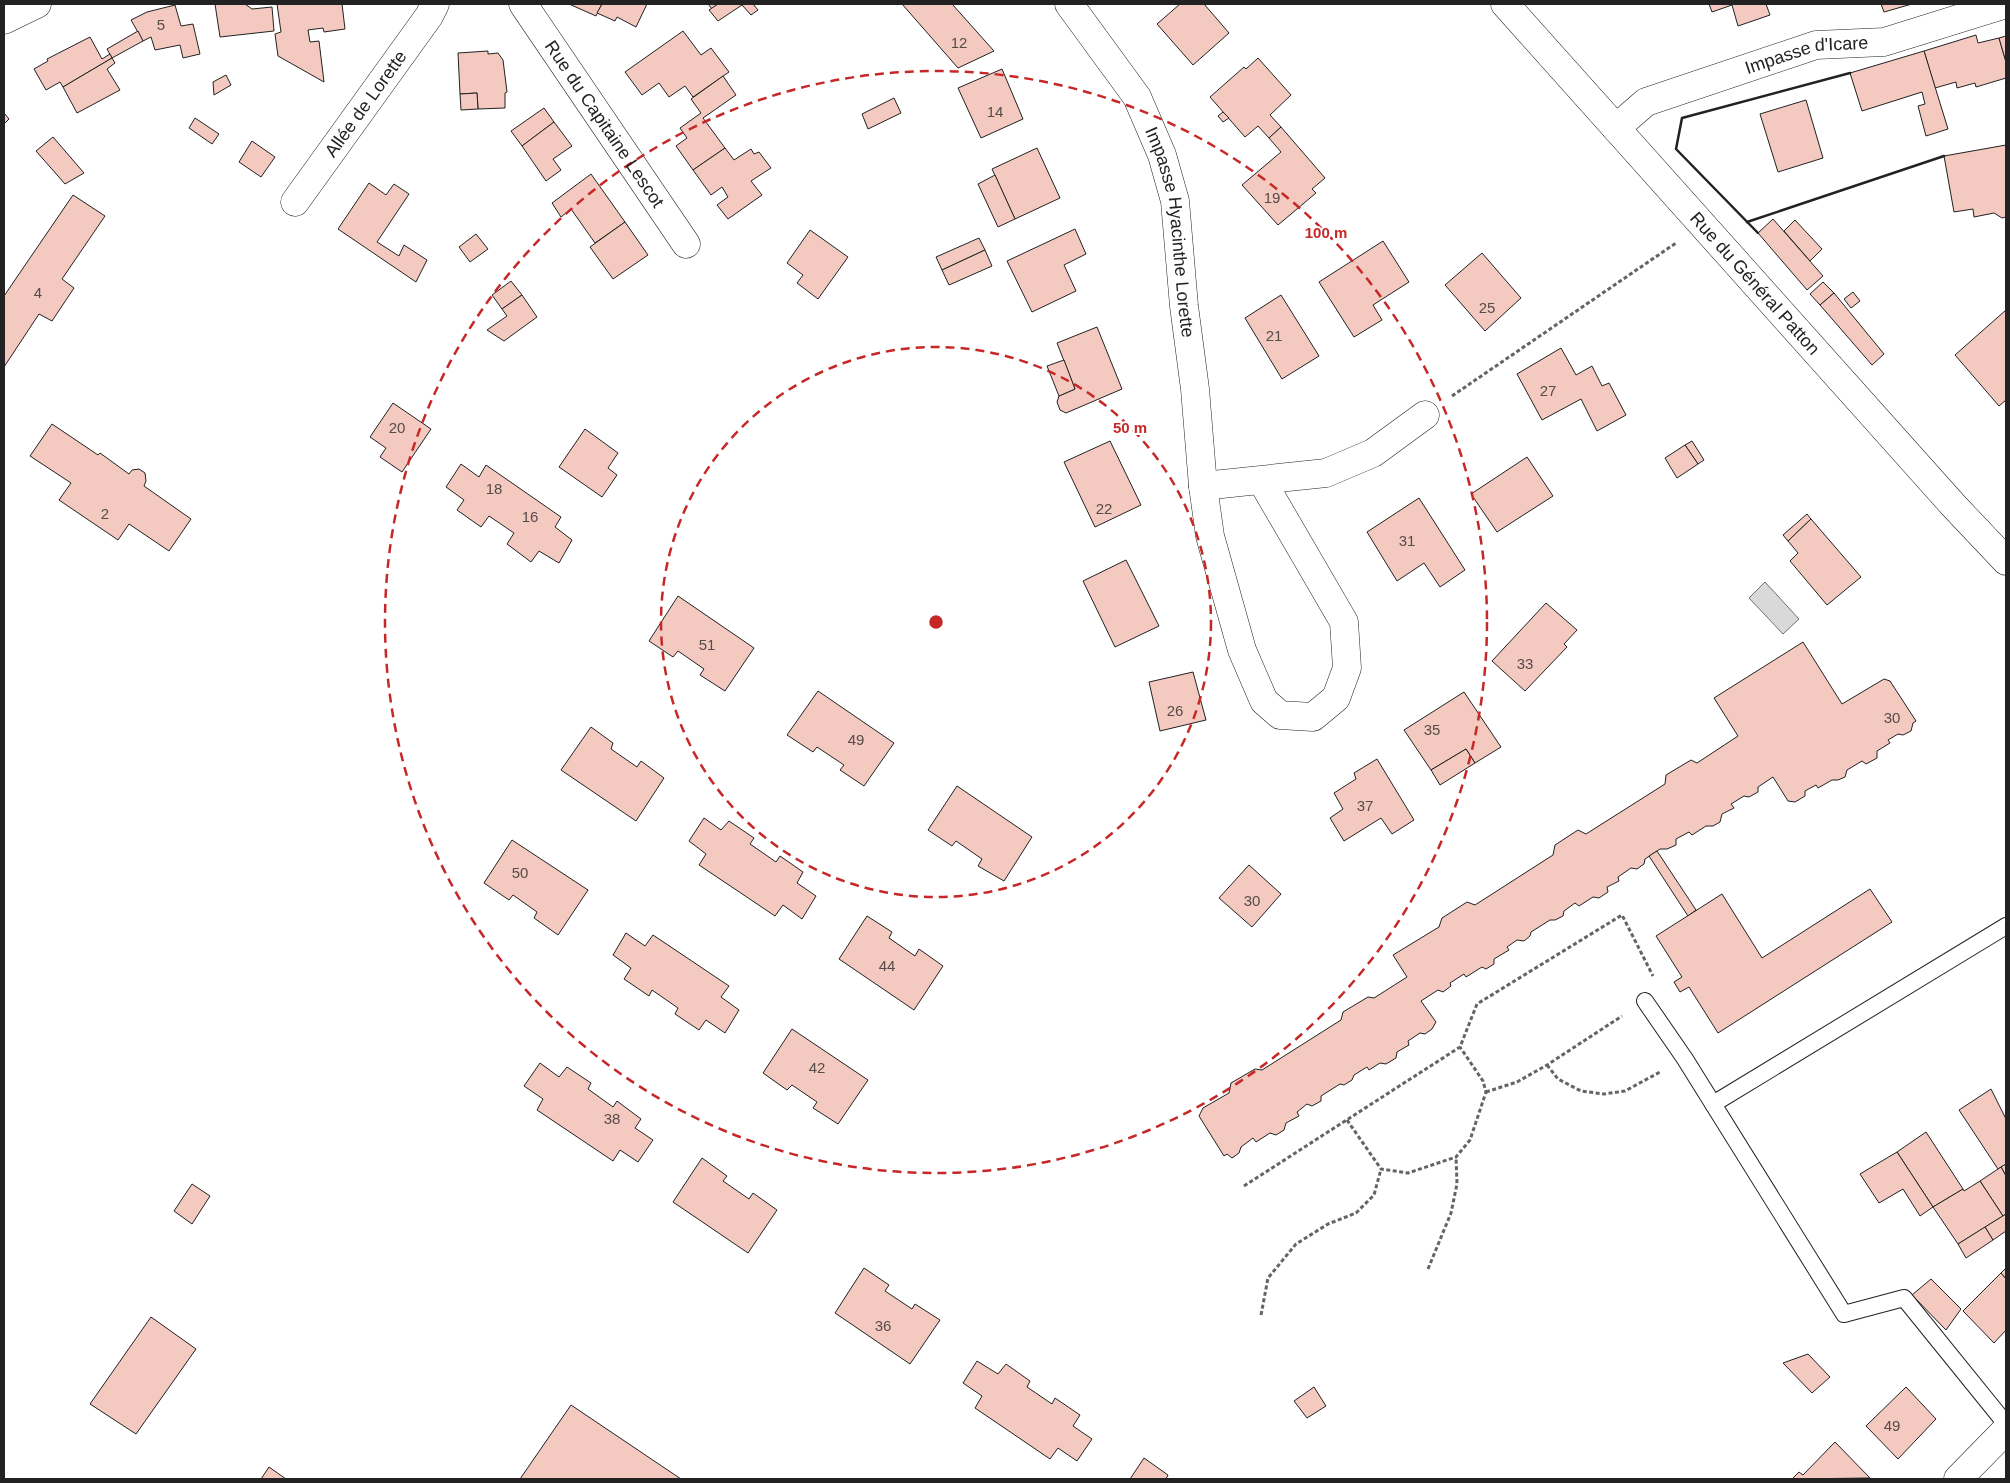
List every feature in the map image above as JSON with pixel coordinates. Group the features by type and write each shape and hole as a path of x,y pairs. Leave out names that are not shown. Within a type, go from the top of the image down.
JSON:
{"street":[{"path":"4,20 36,4"},
{"name":"Allée de Lorette","path":"295,202 429,16 435,4"},
{"name":"Rue du Capitaine Lescot","path":"523,4 686,244"},
{"name":"Impasse Hyacinthe Lorette","path":"1068,4 1137,97 1162,155 1175,201 1184,306 1195,389 1203,486 1210,536 1242,650 1264,701 1280,715 1313,716 1336,698 1348,668 1344,622 1262,481"},
{"name":"Rue du Général Patton","path":"1505,4 1954,506 2006,561"},
{"name":"Impasse d'Icare","path":"1616,128 1646,102 1816,45 1884,42 2006,4"},
{"path":"1203,486 1326,473 1374,452 1425,415"},
{"path":"1958,1479 2006,1430"}],"lane":[{"path":"1713,1104 2006,926"},
{"path":"1645,1001 1685,1059 1844,1314 1904,1298 2006,1424"}],"path":[{"path":"1425,415 1702,225"},
{"path":"1244,1186 1460,1047 1477,1004 1622,915 1660,989 1645,1001 1547,1065 1517,1082 1486,1092"},
{"path":"1348,1120 1381,1169 1408,1173 1456,1157 1470,1140 1486,1092 1483,1081 1460,1047"},
{"path":"1547,1065 1558,1079 1580,1091 1604,1094 1625,1091 1685,1059"},
{"path":"1428,1269 1451,1213 1457,1184 1456,1157"},
{"path":"1261,1316 1268,1278 1296,1244 1328,1224 1356,1213 1374,1195 1381,1169"}],"shaded area":[{"path":"1765,582 1799,619 1783,634 1749,598"}],"building":[{"path":"215,4 245,4 252,9 272,7 274,31 220,37"},
{"path":"277,4 342,4 345,29 324,32 323,28 308,30 310,42 319,41 324,82 278,56 275,34 281,32"},
{"path":"569,4 602,4 596,16"},
{"path":"602,4 647,4 636,27 617,17 615,21 597,13"},
{"path":"708,4 718,4 712,9"},
{"path":"718,4 753,4 758,10 751,15 742,5 718,21 709,10"},
{"path":"902,4 952,4 994,51 958,68"},
{"path":"1180,4 1204,4 1229,33 1193,65 1157,24"},
{"path":"1709,4 1766,4 1770,15 1738,26 1732,5 1712,12"},
{"path":"1881,4 1912,4 1884,12"},
{"path":"175,5 181,26 193,24 200,54 183,58 180,45 155,50 151,37 143,41 131,20 147,12"},
{"path":"138,31 143,41 112,58 107,49"},
{"path":"683,31 701,55 711,48 729,72 693,97 685,86 669,97 659,83 642,95 625,72"},
{"path":"1976,35 1978,43 1999,38 2006,62 2006,78 1976,87 1975,83 1957,88 1956,82 1935,88 1924,51"},
{"path":"2006,36 2006,62 1999,38"},
{"path":"90,37 102,59 110,54 112,58 63,87 60,82 46,90 34,69 48,61 47,59"},
{"path":"488,51 488,54 498,53 503,60 507,92 505,93 505,108 478,109 477,93 460,94 458,53"},
{"path":"1924,51 1948,129 1926,136 1918,106 1925,104 1922,92 1862,111 1850,73"},
{"path":"112,58 115,63 107,69 120,90 77,113 63,87"},
{"path":"1258,58 1291,95 1270,115 1281,127 1269,138 1258,126 1245,137 1210,97 1244,67 1246,69"},
{"path":"1002,69 1023,119 981,138 958,88"},
{"path":"226,75 231,85 214,95 213,82"},
{"path":"723,76 736,95 703,118 725,148 693,170 676,146 687,138 680,128 701,113 691,99"},
{"path":"477,93 478,109 461,110 460,94"},
{"path":"894,98 901,113 868,129 862,114"},
{"path":"1806,100 1823,158 1778,172 1760,114"},
{"path":"544,108 554,122 522,146 511,131"},
{"path":"1223,112 1229,118 1223,122 1218,116"},
{"path":"4,113 9,119 4,124"},
{"path":"195,118 219,134 212,144 189,128"},
{"path":"554,122 572,146 553,159 561,170 546,181 522,146"},
{"path":"1281,127 1325,178 1312,189 1316,193 1278,225 1242,185 1281,152 1269,138"},
{"path":"53,137 84,173 65,184 36,151"},
{"path":"252,141 275,157 261,177 239,162"},
{"path":"2006,145 2006,217 2002,218 1994,213 1974,217 1973,209 1954,212 1944,156"},
{"path":"725,148 734,160 751,149 754,154 759,152 771,168 751,181 762,195 728,219 717,205 728,197 722,187 711,195 693,170"},
{"path":"1037,148 1060,198 1015,219 992,169"},
{"path":"591,174 625,222 595,243 571,209 561,217 552,203"},
{"path":"995,175 1015,219 998,227 978,184"},
{"path":"369,183 386,195 394,184 409,194 377,242 399,256 404,245 427,260 416,282 338,229"},
{"path":"73,195 105,216 62,279 74,288 52,321 39,314 4,367 4,296"},
{"path":"1773,219 1823,276 1807,290 1758,233"},
{"path":"1795,220 1822,249 1810,261 1784,231"},
{"path":"625,222 648,255 613,279 590,247"},
{"path":"1075,229 1086,254 1064,265 1076,291 1032,312 1007,261"},
{"path":"810,230 848,257 818,299 797,283 803,275 787,263"},
{"path":"476,234 488,249 470,262 459,247"},
{"path":"979,238 985,250 942,270 936,257"},
{"path":"1383,241 1409,282 1373,305 1382,320 1354,337 1319,282"},
{"path":"985,250 992,266 949,285 942,270"},
{"path":"1482,253 1521,298 1485,331 1445,285"},
{"path":"511,281 522,295 502,309 492,295"},
{"path":"1823,282 1834,293 1820,305 1810,294"},
{"path":"1853,292 1860,301 1851,308 1844,299"},
{"path":"1834,293 1884,354 1872,365 1820,305"},
{"path":"522,295 537,317 504,341 487,330 507,316 502,309"},
{"path":"1281,295 1319,356 1282,379 1245,318"},
{"path":"2006,310 2006,400 1999,406 1955,355"},
{"path":"1097,327 1122,389 1066,413 1060,410 1057,402 1059,396 1075,389 1057,343"},
{"path":"1561,348 1576,375 1592,366 1602,386 1609,383 1626,415 1597,431 1581,399 1542,420 1517,374"},
{"path":"1064,360 1075,389 1059,396 1047,366"},
{"path":"393,403 431,429 402,472 380,457 386,448 370,437"},
{"path":"52,424 98,455 100,453 129,474 132,470 139,469 145,473 146,481 144,486 191,519 169,551 129,524 118,540 59,500 71,483 30,456"},
{"path":"585,429 618,453 608,468 617,475 602,497 559,467"},
{"path":"1110,441 1141,505 1095,527 1064,462"},
{"path":"1692,441 1704,460 1698,464 1685,445"},
{"path":"1685,445 1698,464 1677,478 1665,458"},
{"path":"1527,457 1553,496 1497,532 1471,494"},
{"path":"461,464 479,477 486,465 561,517 555,527 572,540 559,563 539,551 531,562 507,544 514,533 489,516 481,527 457,510 464,500 446,487"},
{"path":"1419,498 1465,570 1440,587 1424,563 1397,581 1367,532"},
{"path":"1807,514 1811,519 1788,541 1783,535"},
{"path":"1811,519 1861,577 1827,605 1790,561 1798,553 1788,541"},
{"path":"1126,560 1159,626 1115,647 1083,581"},
{"path":"678,596 754,648 725,691 700,675 704,669 678,651 673,657 649,641"},
{"path":"1546,603 1577,630 1564,644 1567,647 1525,691 1492,661"},
{"path":"1803,642 1842,704 1884,679 1890,681 1916,721 1913,723 1911,731 1903,735 1898,734 1888,740 1890,743 1877,751 1877,758 1866,764 1862,761 1847,770 1845,777 1832,780 1818,788 1816,785 1805,791 1805,796 1795,802 1788,801 1773,777 1758,787 1758,792 1749,797 1744,796 1731,804 1734,808 1722,814 1720,822 1713,826 1706,826 1692,835 1689,832 1676,839 1676,845 1667,849 1660,849 1645,859 1644,864 1637,869 1631,868 1618,877 1619,881 1607,887 1608,892 1599,898 1593,897 1579,906 1575,903 1564,911 1563,916 1550,920 1531,932 1530,936 1524,941 1517,940 1507,947 1509,950 1494,959 1494,964 1486,969 1482,967 1466,977 1464,974 1450,983 1451,986 1443,992 1438,990 1421,1001 1436,1022 1432,1029 1425,1034 1420,1033 1408,1041 1409,1045 1397,1052 1396,1058 1386,1064 1380,1063 1369,1070 1367,1067 1354,1075 1352,1080 1344,1085 1340,1084 1321,1096 1321,1101 1312,1106 1307,1104 1297,1112 1299,1116 1286,1123 1284,1130 1276,1135 1270,1133 1256,1142 1253,1138 1241,1147 1239,1153 1232,1158 1227,1154 1224,1156 1199,1116 1203,1108 1229,1093 1231,1083 1255,1069 1262,1070 1341,1020 1343,1012 1368,997 1374,998 1407,977 1393,955 1439,927 1442,918 1467,902 1475,905 1553,855 1555,845 1578,830 1586,834 1665,784 1666,775 1691,760 1697,763 1738,736 1714,698"},
{"path":"1193,672 1206,720 1160,731 1149,682"},
{"path":"818,691 894,743 864,786 840,770 844,765 817,747 813,752 787,735"},
{"path":"1464,692 1501,747 1475,763 1466,749 1431,770 1404,730"},
{"path":"591,727 613,743 611,749 637,767 641,761 664,778 636,821 561,770"},
{"path":"1466,749 1475,763 1440,785 1431,770"},
{"path":"1377,759 1414,820 1392,834 1381,818 1344,841 1330,818 1343,809 1334,793 1356,779 1354,773"},
{"path":"957,786 1032,837 1004,881 978,866 982,859 956,841 952,846 928,830"},
{"path":"704,818 721,830 729,821 754,838 750,844 776,862 780,856 803,872 797,883 816,896 802,919 783,905 775,916 699,865 706,854 689,841"},
{"path":"512,840 588,890 558,935 534,918 537,912 513,895 509,900 484,883"},
{"path":"1657,851 1696,910 1688,916 1649,856"},
{"path":"1249,865 1281,894 1252,927 1219,898"},
{"path":"1870,889 1892,922 1718,1033 1689,987 1680,992 1674,982 1682,977 1656,936 1722,894 1762,958"},
{"path":"867,916 892,932 889,938 915,956 919,949 943,966 914,1010 839,959"},
{"path":"626,933 645,946 653,935 729,986 721,997 739,1010 725,1033 706,1020 699,1030 675,1014 678,1008 652,990 649,996 624,979 631,968 613,955"},
{"path":"792,1029 868,1080 838,1124 813,1108 817,1102 792,1085 787,1090 763,1073"},
{"path":"540,1063 559,1077 567,1067 591,1083 588,1089 613,1107 617,1101 641,1119 635,1128 653,1140 638,1162 620,1150 613,1161 537,1110 543,1099 524,1086"},
{"path":"1991,1089 2006,1119 2006,1164 1998,1169 1959,1110"},
{"path":"1926,1132 1963,1189 1933,1207 1897,1152"},
{"path":"1897,1152 1933,1207 1920,1216 1903,1189 1879,1203 1860,1174"},
{"path":"702,1158 727,1176 723,1181 749,1199 753,1193 777,1210 748,1253 673,1202"},
{"path":"2006,1164 2006,1176 2001,1167"},
{"path":"2001,1167 2006,1176 2006,1214 2003,1216 1980,1181"},
{"path":"1980,1181 2003,1216 1958,1244 1933,1207"},
{"path":"192,1184 210,1196 192,1224 174,1211"},
{"path":"2006,1214 2006,1231 1993,1240 1985,1227"},
{"path":"1985,1227 1993,1240 1966,1258 1958,1244"},
{"path":"864,1268 889,1285 885,1291 912,1309 915,1304 940,1320 910,1364 835,1313"},
{"path":"2006,1268 2006,1279 2001,1273"},
{"path":"2001,1273 2006,1279 2006,1330 1994,1343 1963,1311"},
{"path":"1931,1279 1961,1309 1946,1330 1912,1295"},
{"path":"151,1317 196,1349 136,1434 90,1404"},
{"path":"1808,1354 1830,1377 1812,1393 1783,1363"},
{"path":"977,1361 998,1374 1006,1364 1030,1381 1027,1387 1052,1404 1055,1398 1080,1415 1073,1426 1092,1439 1077,1461 1058,1448 1050,1459 975,1408 982,1396 963,1383"},
{"path":"1314,1387 1326,1406 1307,1418 1294,1401"},
{"path":"1906,1387 1936,1419 1898,1459 1866,1426"},
{"path":"571,1405 681,1479 520,1479"},
{"path":"1835,1442 1870,1478 1792,1479 1799,1472 1803,1475"},
{"path":"1144,1458 1168,1475 1166,1479 1130,1479"},
{"path":"269,1467 286,1479 261,1479"}],"wall":[{"path":"1758,233 1676,149 1682,118 1850,73"},
{"path":"1747,222 1944,156"}]}
